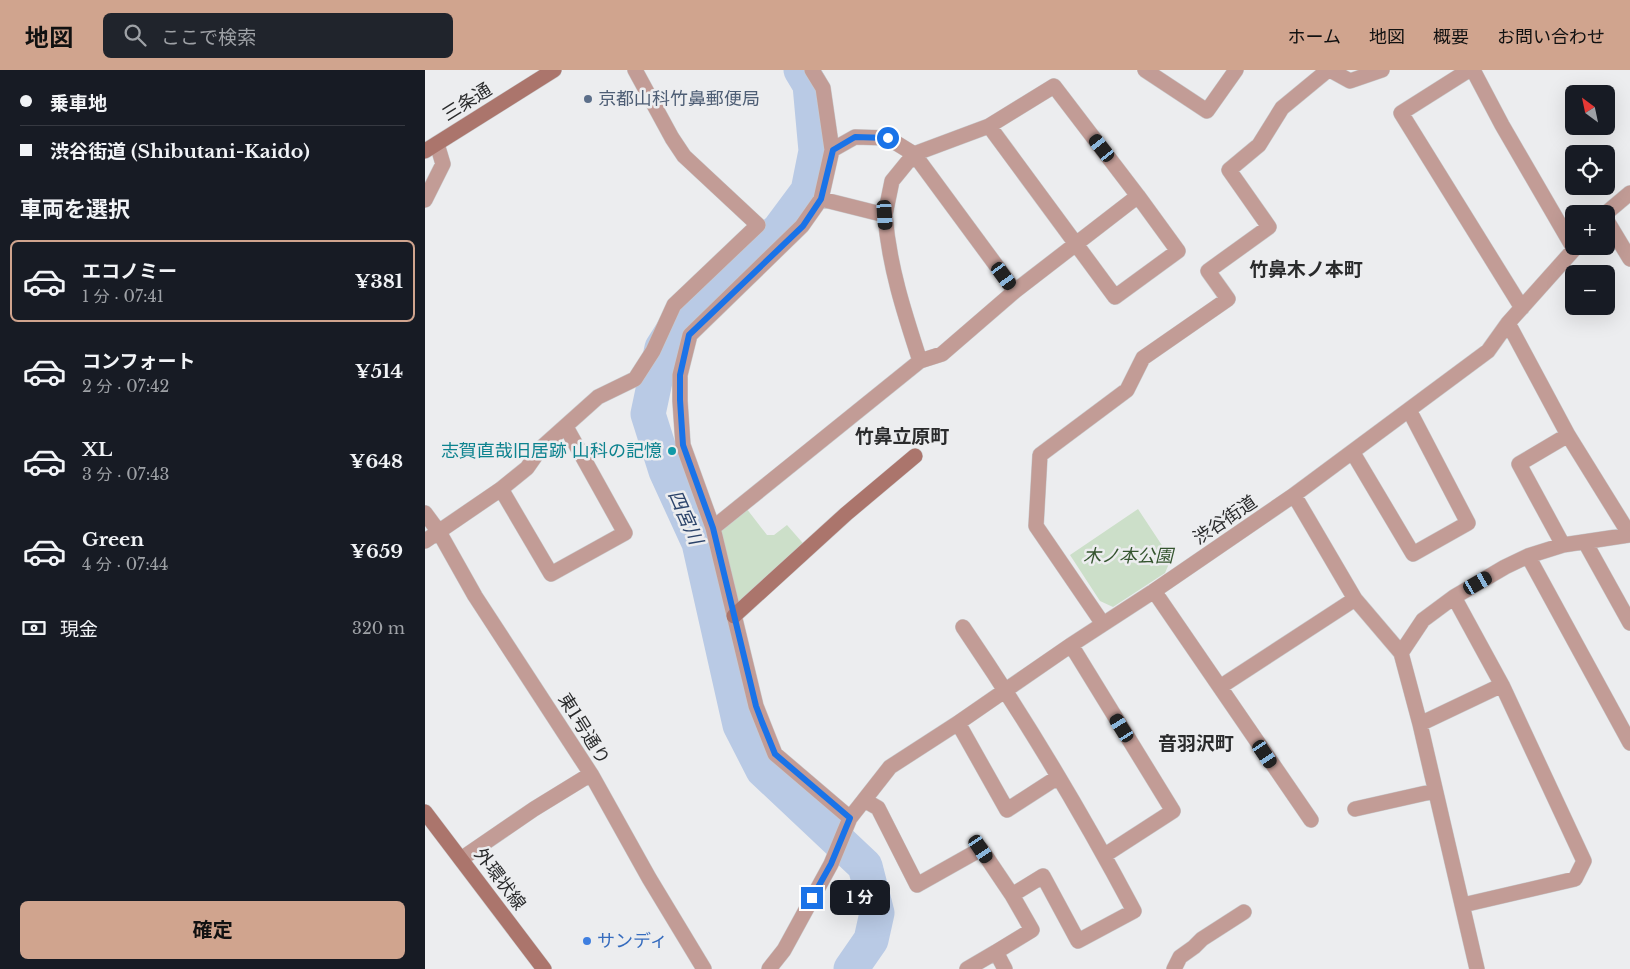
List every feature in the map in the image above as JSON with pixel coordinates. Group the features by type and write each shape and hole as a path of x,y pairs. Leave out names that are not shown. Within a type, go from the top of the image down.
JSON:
{"street":[{"name":"三条通","path":"431,147 554,70"},
{"path":"425,541 501,489 527,468 541,448 598,397 635,380 653,351 674,305 759,225 684,156 672,138 635,70"},
{"path":"812,70 823,88 833,150 821,199 803,226 689,335 680,375 683,445 713,528 756,706 775,754 850,818"},
{"path":"1145,70 1207,111 1236,70"},
{"path":"1103,624 1036,526 1040,455 1127,390 1143,358 1228,299 1208,272 1269,227 1229,170 1259,145 1282,108 1329,70 1350,81 1382,70"},
{"path":"1522,308 1401,113 1471,70 1565,230"},
{"path":"920,361 898,294 887,244 885,215 892,182 914,154 989,126 1054,86 1178,251 1115,297 989,126"},
{"path":"833,150 855,137 888,138 914,154 1015,291"},
{"path":"425,200 443,164 431,147"},
{"path":"1615,206 1630,193"},
{"path":"713,528 920,361 941,354 1015,291 1138,196"},
{"path":"821,199 885,215"},
{"path":"1615,234 1630,259"},
{"name":"渋谷街道","path":"769,969 784,950 831,864 850,818 890,767 1154,591 1294,496 1353,453 1488,351 1508,323 1568,255"},
{"path":"1401,653 1423,620 1454,596 1505,567 1528,556 1563,545 1630,535 1569,434 1508,323"},
{"path":"1353,453 1413,554 1467,523 1409,410"},
{"path":"501,489 551,574 625,533 566,427"},
{"path":"1563,545 1519,464 1569,434"},
{"path":"734,616 846,514 915,456"},
{"path":"1294,496 1355,599 1401,653 1420,724 1477,969"},
{"name":"東1号通り","path":"425,513 439,532 475,596 591,774 649,878 704,969"},
{"path":"1585,542 1630,623"},
{"path":"1528,556 1630,743"},
{"path":"1154,591 1311,820"},
{"path":"1454,596 1502,685 1584,861 1575,878 1463,905"},
{"path":"1220,688 1355,599"},
{"path":"963,627 1005,690 1105,855 1134,911 1078,941 1043,876 1011,895"},
{"path":"1071,645 1173,811 1105,855"},
{"path":"1420,724 1502,685"},
{"path":"958,723 1007,810 1058,777"},
{"path":"461,859 591,774"},
{"path":"1355,809 1435,791"},
{"path":"864,800 878,808 917,885 981,849 1011,895 1032,930 967,969"},
{"name":"外環状線","path":"425,812 544,969"},
{"path":"1174,969 1180,957 1194,948 1202,939 1244,912"},
{"path":"996,952 1005,969"}],"green space":[{"path":"743,504 767,535 774,535 787,525 808,549 734,616 713,528"},
{"name":"木ノ本公園","path":"1138,509 1171,559 1165,573 1113,607 1100,601 1070,555"}],"waterway":[{"name":"四宮川","path":"801,70 810,85 816,151 808,191 779,230 685,312 662,348 648,414 666,471 699,543 740,725 763,770 865,866 877,913 871,940 851,969"}],"place":[{"name":"京都山科竹鼻郵便局","path":"588,99"},
{"name":"志賀直哉旧居跡 山科の記憶","path":"672,451"},
{"name":"サンディ","path":"587,941"}],"district":[{"name":"竹鼻木ノ本町","path":"1306,269"},
{"name":"竹鼻立原町","path":"902,436"},
{"name":"音羽沢町","path":"1196,743"}],"route":[{"path":"812,898 831,864 850,818 775,754 756,706 713,528 683,445 680,375 689,335 803,226 821,199 833,150 855,137 888,138"}]}
